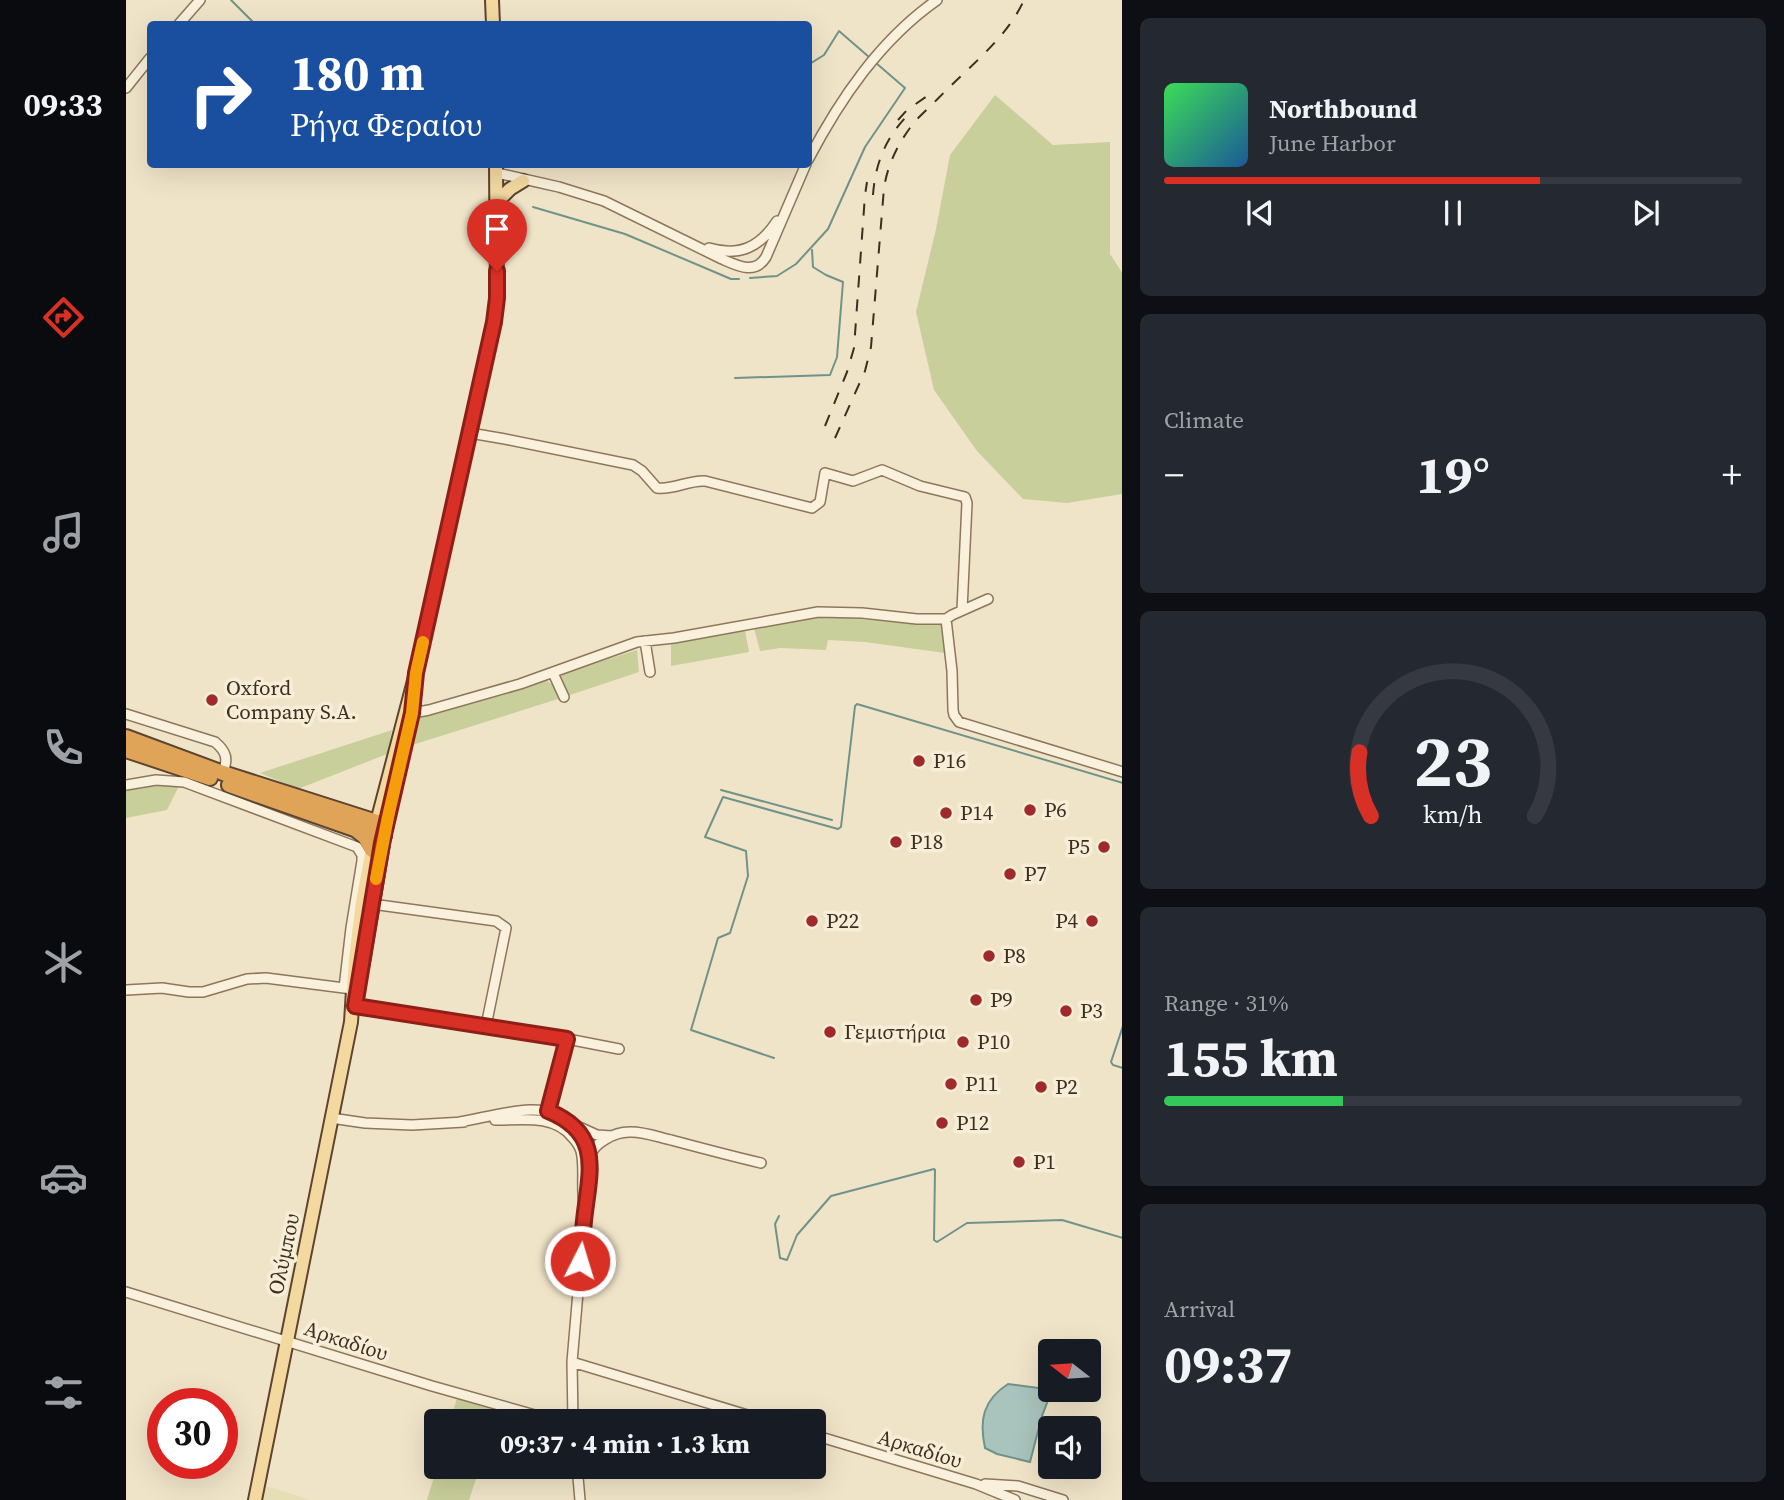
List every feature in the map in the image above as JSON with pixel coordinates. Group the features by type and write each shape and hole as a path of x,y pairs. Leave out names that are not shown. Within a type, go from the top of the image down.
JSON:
{"highway":[{"path":"126,737 381,829"},
{"path":"126,750 354,829 365,837 372,850"},
{"path":"354,829 381,829"}],"main road":[{"path":"492,0 493,21"},
{"path":"352,988 372,904 381,829 408,720 416,673 494,322 497,298 497,174"},
{"path":"497,202 513,187 527,181"},
{"path":"352,988 362,902 372,850 381,829"},
{"name":"Ολύμπου","path":"255,1500 353,1011 352,988"}],"street":[{"path":"182,21 200,0"},
{"path":"812,153 853,85 899,32 937,0"},
{"path":"126,88 147,62"},
{"path":"497,174 604,201 741,267 756,267 764,262 804,168"},
{"path":"693,245 727,252 751,247 773,227 788,205"},
{"path":"470,433 633,465 657,488 665,489 694,480 705,481 812,508 820,502 825,473 853,481 882,470 920,486 965,497 967,503 962,610"},
{"path":"408,720 429,710 553,673 645,641 818,611 946,619 988,599"},
{"path":"946,619 953,710 959,722 1122,772"},
{"path":"645,641 650,672"},
{"path":"553,673 564,697"},
{"path":"126,714 215,742 227,757 223,773"},
{"path":"126,785 156,780 184,782 349,844 360,851 362,861 351,928 352,988 266,978 247,979 204,992 162,988 126,990"},
{"path":"349,844 354,829"},
{"path":"372,904 496,921 506,928 486,1026"},
{"path":"353,1011 486,1026 619,1049"},
{"path":"548,1111 567,1039"},
{"path":"460,1122 530,1110 548,1111 598,1139"},
{"path":"331,1118 412,1125 541,1120 559,1124 567,1129 583,1148 582,1194 585,1210"},
{"path":"571,1123 578,1130 591,1166"},
{"path":"583,1148 598,1139 629,1132 761,1163"},
{"path":"573,1409 572,1362 590,1155 598,1139"},
{"name":"Αρκαδίου","path":"126,1292 513,1409"},
{"path":"572,1362 727,1409"},
{"name":"Αρκαδίου","path":"826,1439 976,1484 1015,1500"},
{"path":"578,1479 580,1500"},
{"path":"976,1484 1018,1486 1063,1500"}],"shaded area":[{"path":"263,1485 311,1500 261,1500"}],"green space":[{"path":"995,95 1053,145 1110,142 1110,254 1122,272 1122,494 1067,503 1023,499 977,451 934,390 916,312 950,155"},
{"path":"829,616 900,623 940,622 944,627 945,653 828,640 826,650 780,648 760,651 754,628"},
{"path":"745,630 749,652 671,666 671,643"},
{"path":"637,650 639,672 567,696 561,674"},
{"path":"544,679 553,685 558,699 409,746 412,722 420,717"},
{"path":"392,730 387,754 298,789 260,773"},
{"path":"155,786 179,786 167,810 126,818 126,791"},
{"path":"458,1395 499,1407 498,1409 454,1409"},
{"path":"433,1479 476,1479 469,1500 427,1500"}],"water":[{"path":"1008,1384 1038,1388 1038,1402 1047,1402 1042,1416 1038,1416 1038,1431 1030,1462 997,1454 985,1448 985,1412 993,1397"}],"waterway":[{"path":"231,0 252,21"},
{"path":"812,62 824,55 839,31 869,57"},
{"path":"750,278 777,276 796,264 828,229 865,147 905,88 876,63"},
{"path":"533,207 625,234 731,279 739,279"},
{"path":"735,378 830,375 837,357 843,282 813,267 812,250"},
{"path":"774,1058 691,1030 718,938 730,933 748,876 746,851 705,837 723,797 838,829 841,827 857,704 1122,783"},
{"path":"721,790 832,820"},
{"path":"1122,1029 1111,1062 1122,1068"},
{"path":"779,1216 775,1224 780,1258 787,1260 797,1235 831,1196 934,1169 934,1240 937,1242 967,1223 1062,1220 1122,1238"}],"railway":[{"path":"835,438 865,371 871,347 884,188 892,160 916,120 996,41 1024,0"},
{"path":"898,120 907,110 933,92"},
{"path":"873,195 882,153 892,134 906,117"},
{"path":"825,426 854,348 867,182"}],"slow traffic":[{"path":"376,879 412,713 416,673 423,642"}],"place":[{"name":"Oxford Company S.A.","path":"212,700"},
{"name":"P16","path":"919,761"},
{"name":"P6","path":"1030,810"},
{"name":"P14","path":"946,813"},
{"name":"P18","path":"896,842"},
{"name":"P5","path":"1104,847"},
{"name":"P7","path":"1010,874"},
{"name":"P22","path":"812,921"},
{"name":"P4","path":"1092,921"},
{"name":"P8","path":"989,956"},
{"name":"P9","path":"976,1000"},
{"name":"P3","path":"1066,1011"},
{"name":"Γεμιστήρια","path":"830,1032"},
{"name":"P10","path":"963,1042"},
{"name":"P11","path":"951,1084"},
{"name":"P2","path":"1041,1087"},
{"name":"P12","path":"942,1123"},
{"name":"P1","path":"1019,1162"}],"route":[{"path":"497,271 494,322 416,673 412,713 382,843 355,1006 567,1039 548,1111 571,1123 578,1130 591,1166 580,1261"}]}
